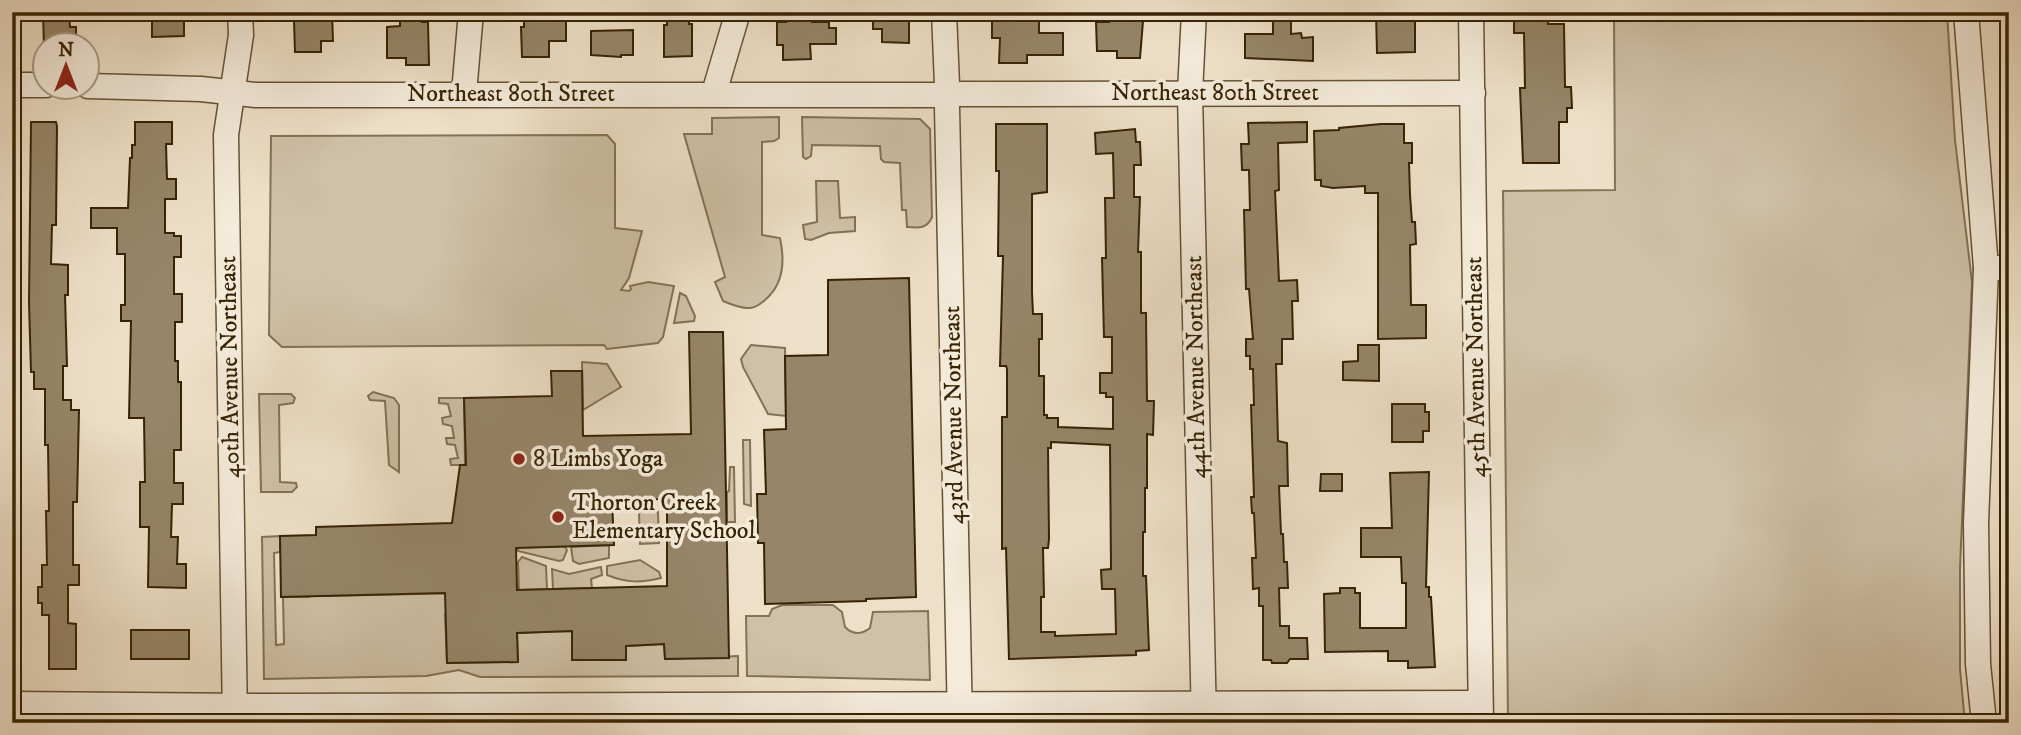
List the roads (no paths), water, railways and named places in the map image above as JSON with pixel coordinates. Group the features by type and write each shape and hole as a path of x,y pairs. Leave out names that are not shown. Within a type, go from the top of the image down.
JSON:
{"street":[{"name":"40th Avenue Northeast","path":"235,714 226,135 241,35 240,12"},
{"path":"464,93 471,12"},
{"path":"714,93 738,12"},
{"name":"43rd Avenue Northeast","path":"944,12 960,713"},
{"name":"44th Avenue Northeast","path":"1194,12 1190,93 1204,713"},
{"name":"45th Avenue Northeast","path":"1471,12 1480,713"},
{"path":"1966,12 1997,268 1976,523 1978,664 1984,723"},
{"path":"12,85 32,85"},
{"name":"Northeast 80th Street","path":"102,86 201,89 256,94 1473,93"},
{"path":"12,704 235,714 1480,713"}],"place":[{"name":"8 Limbs Yoga","path":"519,459"},
{"name":"Thorton Creek Elementary School","path":"558,517"}]}
